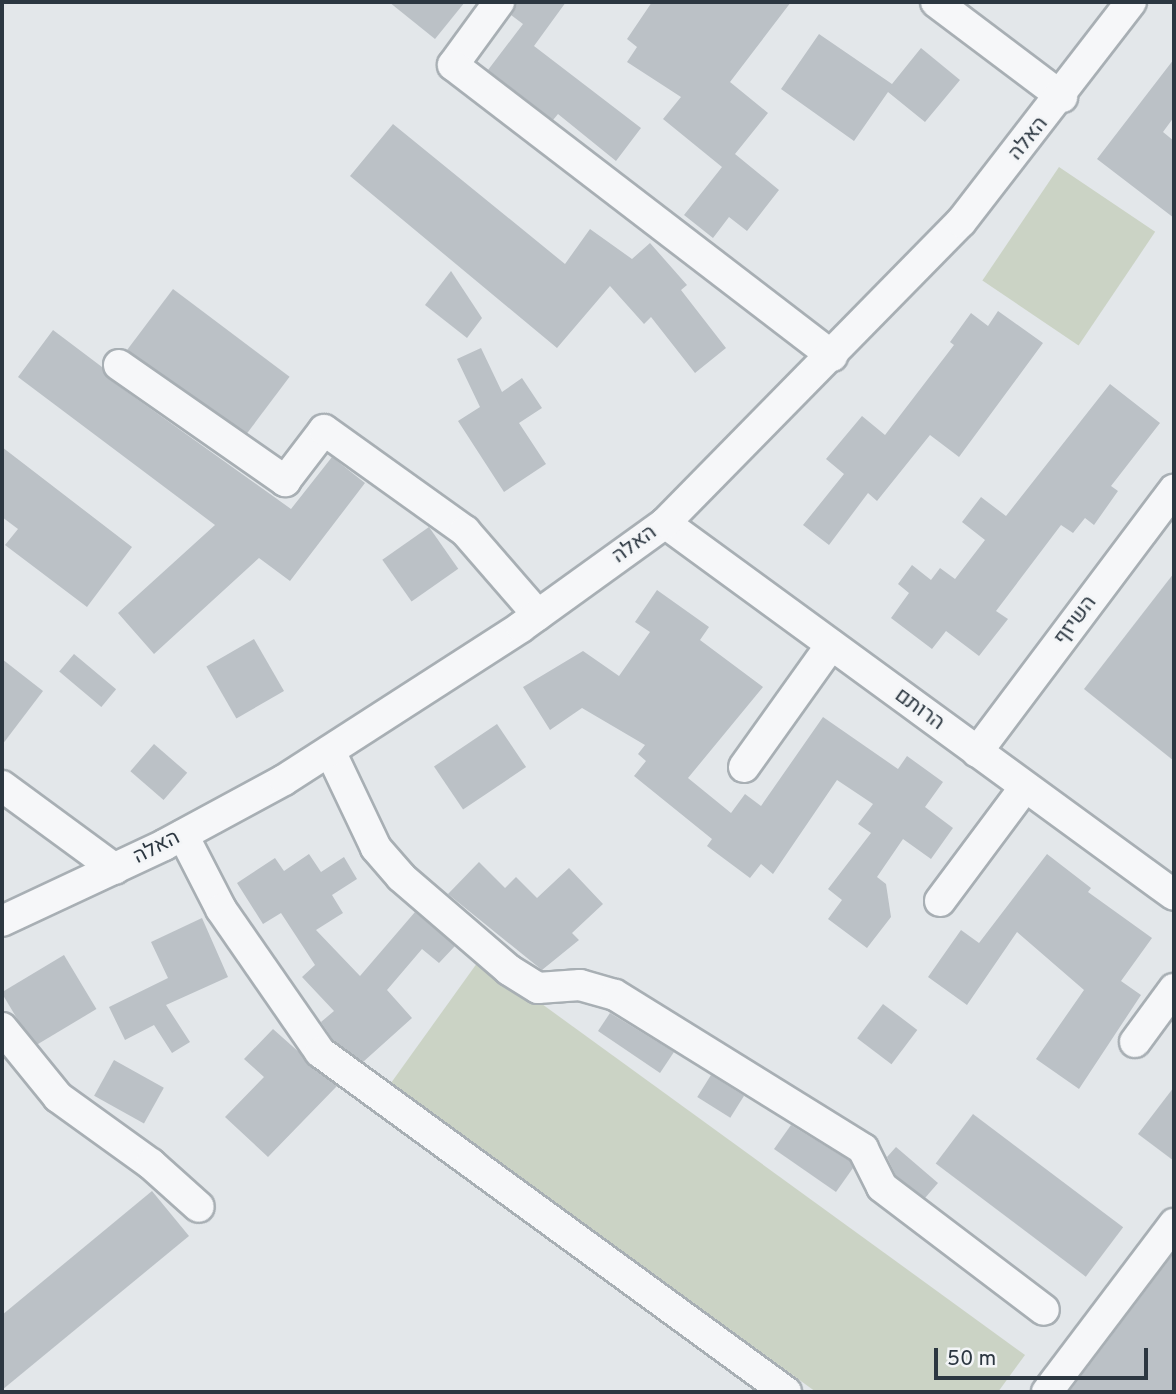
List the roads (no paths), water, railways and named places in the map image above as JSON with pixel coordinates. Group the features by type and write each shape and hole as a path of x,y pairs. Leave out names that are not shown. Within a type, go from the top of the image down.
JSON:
{"street":[{"path":"499,2 453,65 832,356"},
{"path":"936,2 1062,96"},
{"name":"האלה","path":"2,921 183,835 330,751 538,615 665,523 961,222 1062,96 1131,2"},
{"path":"119,365 285,481 324,430 466,531 538,615"},
{"name":"השיזף","path":"977,752 1174,490"},
{"name":"הרותם","path":"665,523 1174,895"},
{"path":"744,766 831,645"},
{"path":"330,751 376,848 401,877 509,970 538,988 580,985 615,995 863,1149 882,1187 1044,1310"},
{"path":"2,786 115,869"},
{"path":"940,901 1025,787"},
{"path":"183,835 221,909 320,1052 786,1392"},
{"path":"1135,1042 1174,989"},
{"path":"2,1028 58,1097 151,1164 199,1207"},
{"path":"1047,1392 1174,1224"}]}
